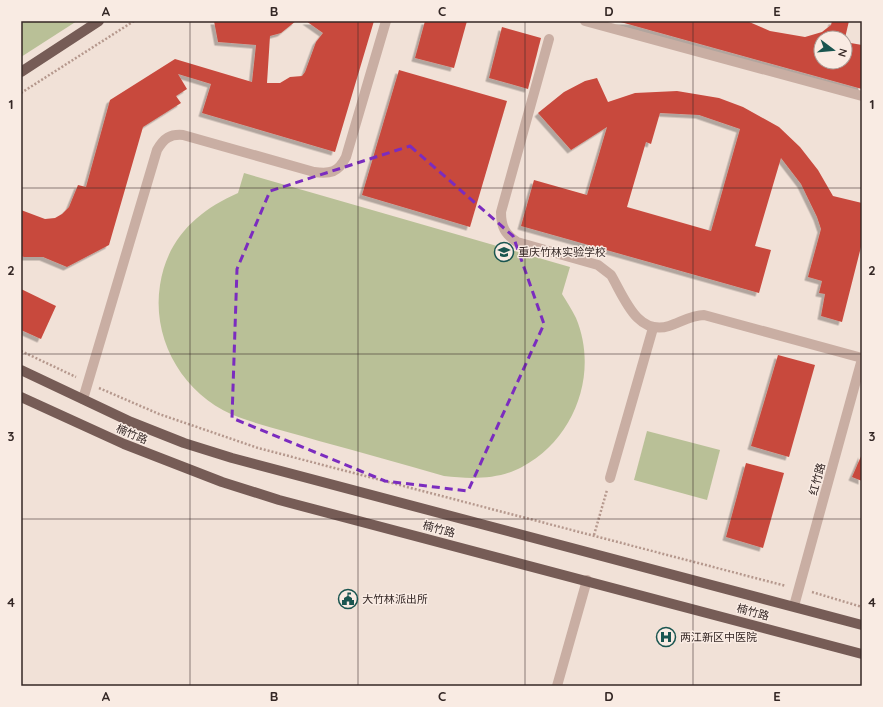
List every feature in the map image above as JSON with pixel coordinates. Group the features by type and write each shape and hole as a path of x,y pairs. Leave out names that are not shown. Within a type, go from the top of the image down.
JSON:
{"main road":[{"path":"21,72 99,21"},
{"name":"楠竹路","path":"21,370 132,422 184,443 232,458 862,625"},
{"name":"楠竹路","path":"21,397 124,444 222,482 279,500 587,580 862,654"}],"street":[{"path":"83,399 157,150 164,139 175,134 183,135 314,172 333,172 341,167 346,157 386,21"},
{"path":"585,21 862,96"},
{"path":"549,38 501,212 503,230 509,237 517,242 598,265 606,270 611,275 636,317 645,325 653,328 661,328 697,315 704,315 862,358"},
{"path":"610,478 653,328"},
{"name":"红竹路","path":"794,606 862,358"},
{"path":"557,686 587,580"}],"path":[{"path":"21,93 134,21"},
{"path":"21,350 88,383 159,414 258,448 786,586"},
{"path":"594,535 610,478"},
{"path":"812,592 862,607"}],"highlighted area":[{"path":"410,146 513,236 544,324 468,491 385,481 232,418 237,269 270,191"}],"green space":[{"path":"25,21 77,21 21,57 21,24"},
{"path":"244,173 570,267 562,294 576,318 582,339 585,361 583,382 578,403 556,440 540,455 513,471 484,478 444,476 250,421 221,409 204,397 189,383 176,366 167,347 161,327 159,306 160,285 169,254 186,228 210,208 238,193"},
{"path":"647,431 720,450 707,500 634,480"}],"building":[{"path":"214,21 296,21 281,33 270,36 267,83 280,83 290,77 302,76 305,72 316,42 323,33 306,21 374,21 335,152 202,113 211,84 178,74 187,89 176,96 181,103 143,127 109,245 67,267 43,257 21,256 21,210 45,219 55,218 69,207 78,185 86,187 110,100 175,59 252,82 256,45 218,42"},
{"path":"425,21 467,21 454,68 415,58"},
{"path":"617,21 747,21 770,31 805,37 813,35 813,70 853,70 853,43 862,45 862,89"},
{"path":"832,21 849,21 847,30 825,30 831,25"},
{"path":"502,27 541,38 528,89 489,78"},
{"path":"399,70 507,101 470,227 362,195"},
{"path":"597,78 608,102 635,93 677,91 719,98 743,107 779,127 800,147 818,170 833,196 862,203 862,243 842,322 821,316 825,294 819,293 822,281 808,277 821,229 817,217 801,184 781,158 755,246 771,250 759,293 521,226 534,180 587,195 607,127 571,150 538,113 564,92 585,81","holes":["660,113 699,115 740,129 711,231 627,207 646,142 651,144"]},
{"path":"21,289 56,306 41,339 21,330"},
{"path":"778,355 815,365 789,457 751,446"},
{"path":"862,454 862,481 852,477"},
{"path":"746,463 784,473 763,548 726,537"}],"place":[{"name":"重庆竹林实验学校","path":"504,252"},
{"name":"大竹林派出所","path":"348,599"},
{"name":"两江新区中医院","path":"666,637"}]}
